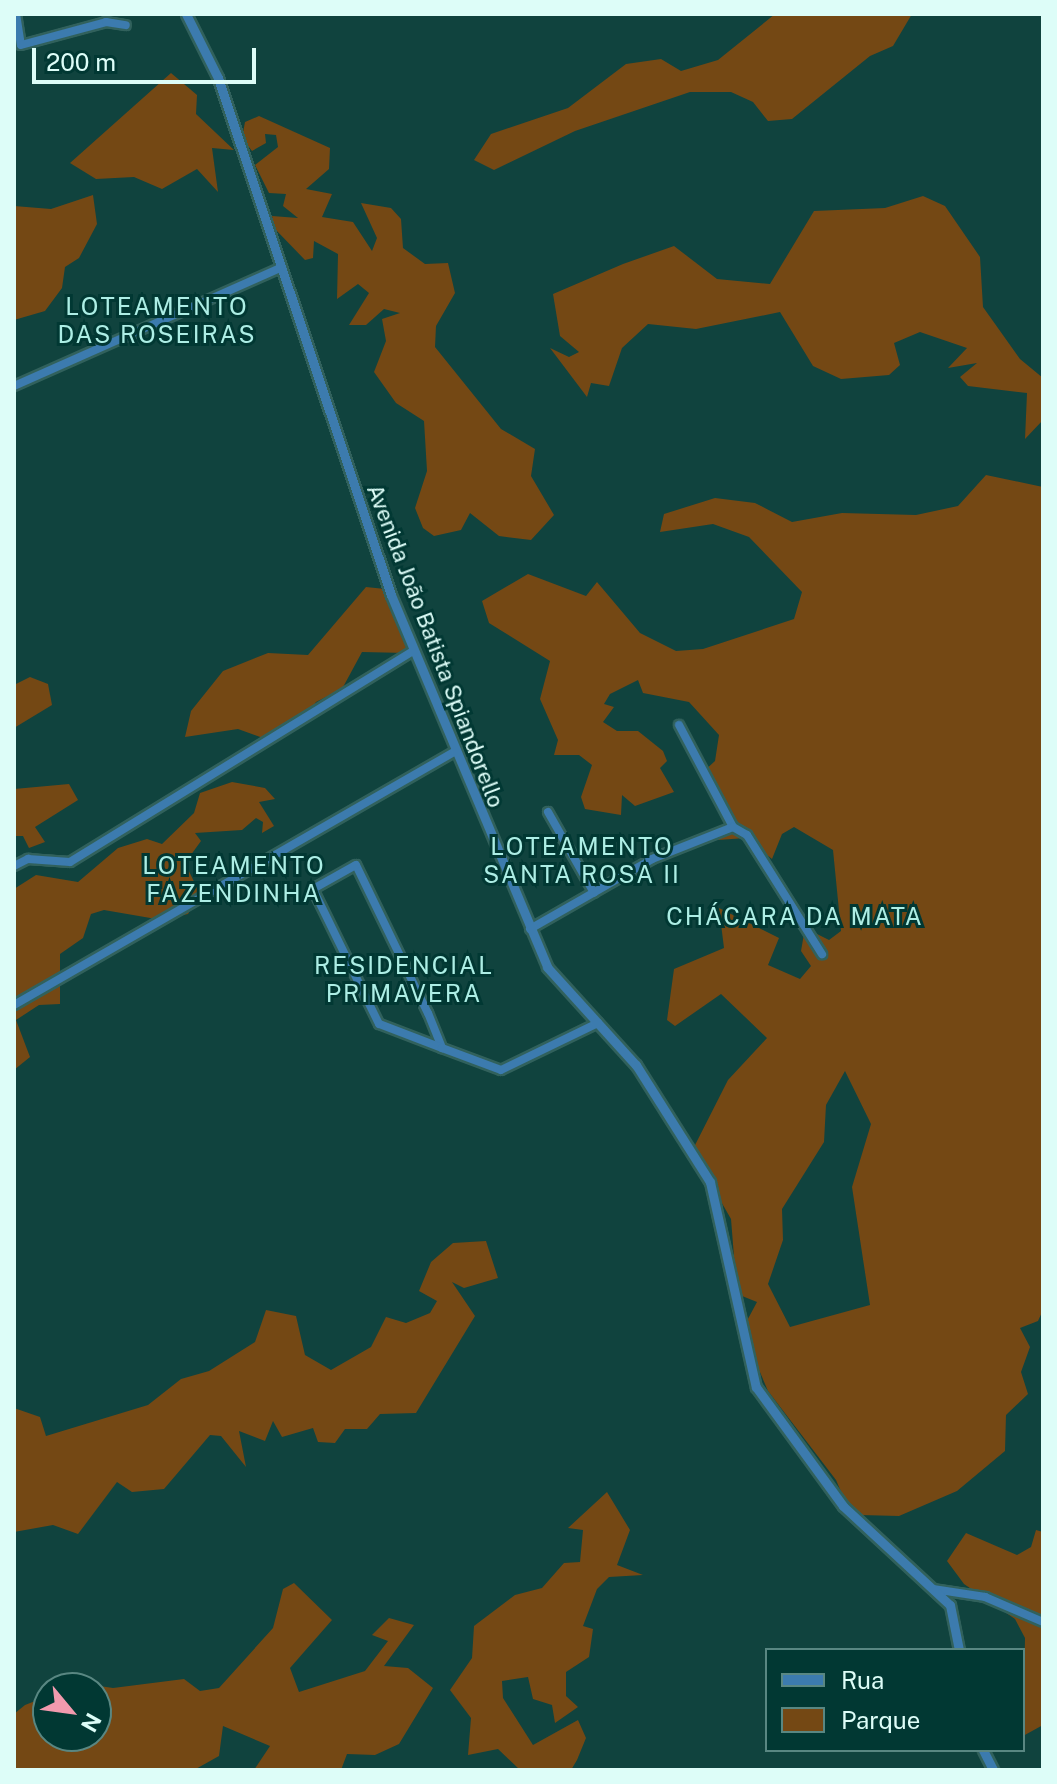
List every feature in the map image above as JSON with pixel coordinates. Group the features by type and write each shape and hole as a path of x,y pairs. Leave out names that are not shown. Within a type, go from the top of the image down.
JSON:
{"street":[{"path":"16,14 21,45 106,22 126,25"},
{"name":"Avenida João Batista Spiandorello","path":"186,14 218,78 413,651 547,967 636,1065 710,1182 756,1387 843,1506 950,1605 959,1648"},
{"path":"14,386 282,267"},
{"path":"14,866 28,859 70,862 413,651"},
{"path":"679,725 733,827 747,835 822,954"},
{"path":"14,1005 454,752"},
{"path":"548,812 594,893"},
{"path":"530,929 666,852 733,827"},
{"path":"442,1048 356,865 313,889 379,1024 442,1048 501,1070 598,1023"},
{"path":"933,1589 985,1597 1043,1622"},
{"path":"984,1752 993,1770"}],"green space":[{"path":"775,14 912,14 893,46 870,56 792,119 768,121 753,102 731,92 690,92 575,131 494,170 474,160 491,134 568,108 626,64 661,59 681,71 718,60"},
{"path":"171,73 197,95 196,114 234,150 212,148 218,192 197,169 162,189 134,177 96,179 70,163"},
{"path":"259,116 330,148 329,169 306,189 332,194 322,217 353,222 372,251 377,238 361,203 391,208 401,219 403,248 425,264 448,263 455,293 436,326 435,347 501,429 535,449 531,476 554,515 531,540 499,536 470,513 461,530 434,536 423,528 415,508 427,471 424,421 396,403 374,372 386,341 382,319 400,313 384,309 366,325 349,325 369,293 358,284 337,299 338,254 314,241 313,258 305,260 274,228 272,216 298,218 283,206 286,194 269,193 255,165 278,147 276,135 265,134 266,143 252,151 242,138 245,122"},
{"path":"93,195 97,224 79,258 65,267 62,288 45,311 14,320 14,206 51,209"},
{"path":"923,196 945,206 980,257 983,307 1020,359 1043,378 1043,420 1025,439 1027,393 968,386 960,377 977,363 948,368 967,348 920,332 894,343 900,365 889,375 841,379 813,366 780,312 696,329 648,324 622,348 609,386 591,383 587,397 550,348 569,357 579,352 560,336 553,294 623,264 674,246 717,279 770,284 814,211 885,208"},
{"path":"986,475 1043,487 1043,1310 1038,1321 1020,1328 1030,1347 1021,1372 1028,1394 1006,1415 1005,1451 957,1491 899,1516 860,1515 849,1510 836,1480 768,1391 742,1330 757,1302 737,1294 731,1219 692,1151 728,1080 767,1038 721,994 675,1026 667,1020 674,969 724,948 719,908 779,938 768,965 800,979 811,966 801,951 805,928 829,940 841,931 833,850 794,827 782,834 772,859 746,838 718,840 728,813 703,772 715,761 719,735 689,702 643,693 638,680 610,694 604,704 614,707 603,722 617,731 638,731 663,751 667,761 660,768 674,792 635,806 622,795 621,815 585,809 581,797 592,765 579,755 554,755 558,740 540,699 550,661 489,623 482,601 528,574 586,596 597,582 640,633 676,651 703,649 794,619 802,592 749,537 713,524 660,532 664,514 715,498 755,503 792,522 842,513 916,515 958,506","holes":["845,1071 871,1124 852,1187 870,1305 790,1327 768,1284 783,1240 782,1209 824,1142 826,1105"]},
{"path":"366,587 385,589 404,618 407,653 362,652 342,689 316,702 299,727 274,742 238,729 185,737 191,711 223,671 268,653 308,655"},
{"path":"30,677 48,684 52,705 14,728 14,685"},
{"path":"232,782 265,788 275,799 259,802 274,826 262,833 263,822 256,818 242,830 195,833 201,841 185,863 200,894 188,914 162,920 104,910 91,914 83,938 60,954 60,1004 39,1005 16,1020 30,1057 14,1070 14,889 36,875 78,882 118,848 147,839 162,844 194,813 200,793"},
{"path":"69,784 78,800 35,827 45,842 29,848 23,836 14,836 14,789"},
{"path":"486,1241 498,1278 464,1288 452,1282 475,1316 416,1413 380,1414 367,1429 345,1429 335,1443 318,1442 313,1428 282,1437 273,1421 265,1441 239,1431 246,1467 221,1436 210,1435 164,1489 132,1492 117,1482 78,1534 53,1525 14,1532 14,1408 40,1417 46,1436 148,1405 181,1379 209,1371 255,1342 266,1310 296,1316 305,1355 331,1370 371,1347 386,1317 406,1323 430,1313 437,1301 419,1291 431,1262 453,1243"},
{"path":"607,1492 630,1530 617,1565 643,1575 609,1577 597,1589 583,1626 593,1629 589,1657 566,1672 566,1696 578,1707 555,1723 552,1705 533,1699 528,1677 502,1681 503,1698 533,1745 578,1720 586,1738 577,1760 571,1770 520,1770 498,1749 468,1755 471,1718 450,1690 472,1658 474,1626 515,1595 542,1588 564,1563 580,1562 583,1530 568,1528"},
{"path":"1036,1530 1043,1532 1043,1725 1025,1735 1025,1638 1015,1619 964,1584 947,1561 966,1533 1017,1555 1031,1547"},
{"path":"294,1583 332,1620 290,1668 299,1692 365,1671 388,1641 372,1635 389,1618 414,1625 384,1666 408,1668 433,1688 399,1744 375,1755 347,1754 341,1770 254,1770 270,1746 223,1726 219,1756 194,1770 14,1770 14,1714 25,1705 32,1702 32,1752 112,1752 112,1688 184,1679 200,1691 219,1688 273,1628 283,1589"}],"district":[{"name":"LOTEAMENTO DAS ROSEIRAS","path":"157,321"},
{"name":"LOTEAMENTO SANTA ROSA II","path":"582,861"},
{"name":"LOTEAMENTO FAZENDINHA","path":"234,880"},
{"name":"CHÁCARA DA MATA","path":"795,917"},
{"name":"RESIDENCIAL PRIMAVERA","path":"404,980"}]}
